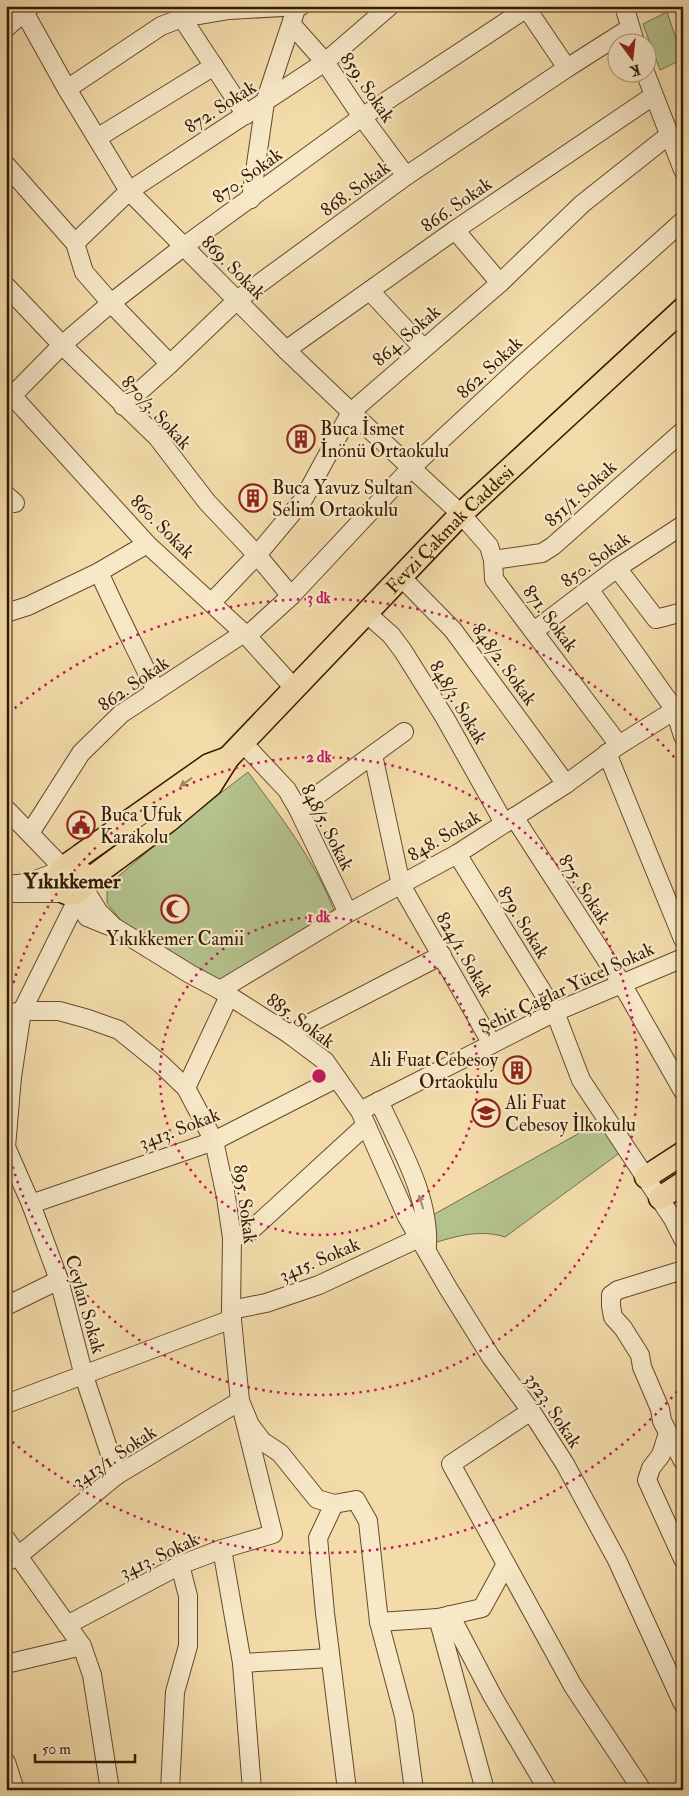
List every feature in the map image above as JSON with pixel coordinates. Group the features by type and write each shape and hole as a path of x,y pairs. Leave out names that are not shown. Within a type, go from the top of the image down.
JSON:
{"main road":[{"name":"Fevzi Çakmak Caddesi","path":"75,893 211,785 235,750 461,514 683,309"},
{"name":"Fevzi Çakmak Caddesi","path":"64,869 209,765 235,750"},
{"path":"64,869 60,871 57,880 59,888 75,893"},
{"path":"646,1177 683,1153"},
{"path":"660,1198 683,1182"}],"street":[{"path":"67,89 161,26 182,18 229,8 301,6"},
{"name":"872. Sokak","path":"75,243 129,191 325,62 390,6"},
{"path":"624,6 631,32"},
{"path":"251,199 265,102 297,7"},
{"path":"527,7 567,68"},
{"name":"870. Sokak","path":"8,396 110,303 183,246 251,199 362,117 527,7"},
{"path":"6,28 26,8"},
{"name":"869. Sokak","path":"26,8 67,89 129,191 286,350 461,514"},
{"path":"182,18 246,115"},
{"name":"859. Sokak","path":"292,26 325,62 362,117 406,176"},
{"name":"868. Sokak","path":"123,406 237,300 406,176 567,68 606,48"},
{"path":"97,138 214,66"},
{"path":"648,82 683,170"},
{"name":"866. Sokak","path":"286,350 454,230 653,96"},
{"name":"864. Sokak","path":"212,602 257,555 303,500 351,412 500,283 582,204 669,135"},
{"path":"7,166 75,243 84,272 110,303 170,364"},
{"name":"862. Sokak","path":"30,833 81,753 120,714 245,635 291,596 411,468 529,358 683,221"},
{"path":"454,230 500,283"},
{"name":"870/3. Sokak","path":"6,286 62,345 157,437 206,502 257,555 291,596"},
{"path":"370,290 423,348"},
{"name":"860. Sokak","path":"8,396 147,544 212,602 294,688"},
{"name":"851/1. Sokak","path":"493,560 542,553 553,546 683,430"},
{"name":"871. Sokak","path":"461,514 489,546 493,560 494,579 534,631 613,749 683,940"},
{"name":"850. Sokak","path":"534,631 617,568 683,525"},
{"path":"6,613 28,606 99,572 147,544"},
{"path":"617,568 656,619 683,612"},
{"path":"99,572 118,618 137,650 156,691"},
{"name":"848/2. Sokak","path":"401,577 453,630 566,784"},
{"path":"589,589 679,707 683,736"},
{"name":"848/3. Sokak","path":"366,613 391,635 404,650 449,726 509,820"},
{"name":"848. Sokak","path":"225,993 348,913 457,854 566,784 613,749 679,707"},
{"path":"298,809 404,732"},
{"name":"848/5. Sokak","path":"235,750 287,790 348,913"},
{"name":"824/1. Sokak","path":"373,755 401,884 492,1044"},
{"path":"6,809 64,869"},
{"name":"875. Sokak","path":"509,820 622,984 683,1091"},
{"name":"879. Sokak","path":"457,854 555,1012 581,1080 660,1198 683,1239"},
{"name":"Fevzi Çakmak Caddesi","path":"6,885 28,883 64,869"},
{"name":"885. Sokak","path":"75,893 85,890 98,911 114,927 290,1034 325,1061 363,1118 376,1148"},
{"path":"6,893 75,893 14,1013 6,1147"},
{"path":"290,1034 442,955"},
{"name":"Şehit Çağlar Yücel Sokak","path":"232,1238 248,1232 379,1101 555,1012 683,958"},
{"path":"186,1088 225,993"},
{"name":"895. Sokak","path":"14,1013 59,1011 118,1030 161,1064 186,1088 214,1141 232,1238 232,1314 240,1401 273,1534"},
{"name":"3413. Sokak","path":"31,1204 214,1141 337,1078"},
{"path":"379,1101 410,1170 423,1208 427,1238 423,1244"},
{"name":"Ceylan Sokak","path":"6,1147 31,1204 59,1280 84,1376 117,1475"},
{"name":"3523. Sokak","path":"376,1148 408,1217 423,1244 491,1357 531,1411 565,1464 617,1560 683,1704"},
{"name":"3415. Sokak","path":"6,1404 84,1376 232,1314 319,1285 423,1244"},
{"path":"680,1455 668,1434 642,1366 640,1355 623,1328 614,1318 611,1295 618,1290 683,1270"},
{"path":"6,1306 59,1280"},
{"path":"240,1401 250,1425 262,1441 280,1453 317,1499 334,1504 356,1500 368,1521 380,1622 404,1716 414,1790"},
{"name":"3413/1. Sokak","path":"12,1559 117,1475 240,1401"},
{"path":"531,1411 451,1464 573,1686 642,1790"},
{"path":"668,1434 661,1454 651,1468 647,1480 683,1559"},
{"path":"334,1504 318,1538 330,1658 347,1790"},
{"name":"3413. Sokak","path":"67,1625 180,1566 222,1549 273,1534"},
{"path":"6,1539 12,1559 82,1646 92,1675 110,1790"},
{"path":"222,1549 242,1663 252,1790"},
{"path":"380,1622 444,1616 482,1608 506,1564"},
{"path":"170,1790 175,1692 188,1646 188,1596 180,1566"},
{"path":"444,1616 485,1790"},
{"path":"444,1616 548,1790"},
{"path":"6,1664 82,1646"},
{"path":"242,1663 330,1658"},
{"path":"6,1762 15,1790"}],"green space":[{"path":"667,12 683,59 660,70 656,59 656,32 646,32 643,24"},
{"path":"248,772 284,822 317,873 334,910 218,981 124,924 107,903 107,886 169,833"},
{"path":"601,1121 621,1152 505,1237 477,1234 459,1236 431,1244 422,1221"}],"place":[{"name":"Buca İsmet İnönü Ortaokulu","path":"301,439"},
{"name":"Buca Yavuz Sultan Selim Ortaokulu","path":"253,498"},
{"name":"Buca Ufuk Karakolu","path":"81,825"},
{"name":"Yıkıkkemer Camii","path":"175,909"},
{"name":"Ali Fuat Cebesoy Ortaokulu","path":"517,1070"},
{"name":"Ali Fuat Cebesoy İlkokulu","path":"486,1113"}],"district":[{"name":"Yıkıkkemer","path":"72,881"}]}
